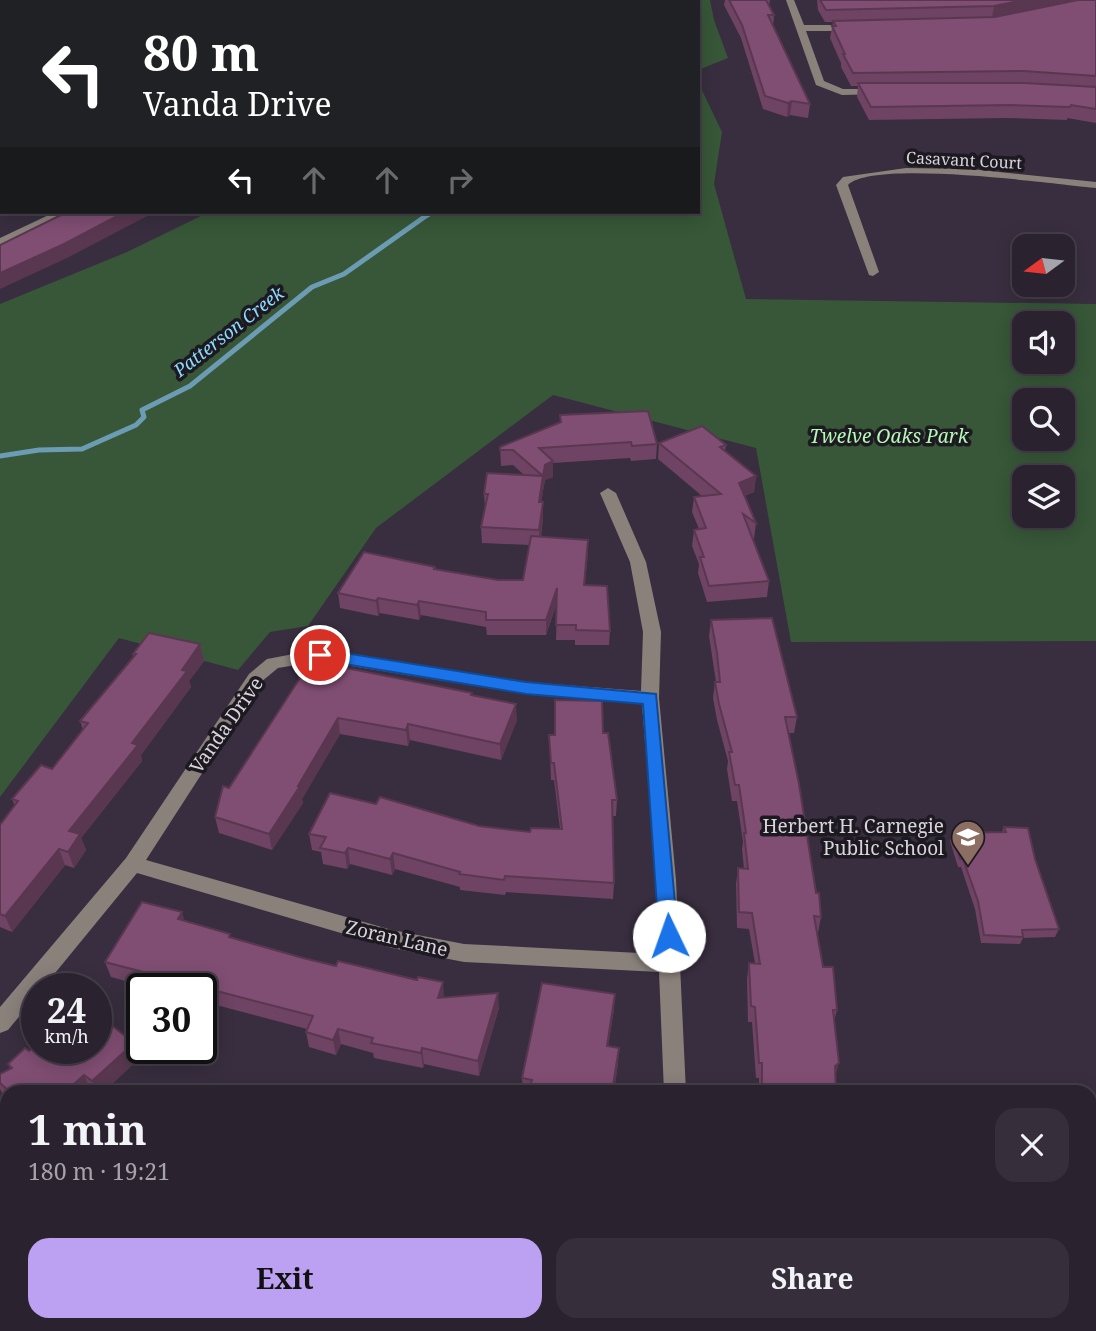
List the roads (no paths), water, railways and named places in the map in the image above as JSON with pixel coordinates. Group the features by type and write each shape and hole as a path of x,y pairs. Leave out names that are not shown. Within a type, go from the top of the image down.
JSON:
{"street":[{"path":"790,0 820,83 842,92 893,92"},
{"path":"800,28 870,27"},
{"name":"Casavant Court","path":"873,272 842,185 847,179 903,172 943,172 1096,185"},
{"path":"0,243 60,214"},
{"path":"608,493 638,562 652,632 650,698 670,964 675,1085"},
{"name":"Vanda Drive","path":"0,1023 133,864 255,678 273,663 320,655 526,688 650,698"},
{"name":"Zoran Lane","path":"133,864 355,929 464,953 670,964"}],"waterway":[{"name":"Patterson Creek","path":"0,456 39,450 82,449 136,425 144,417 142,410 190,386 312,287 344,274 429,214"}],"place":[{"name":"Herbert H. Carnegie Public School","path":"968,867"}],"park label":[{"name":"Twelve Oaks Park","path":"889,436"}]}
